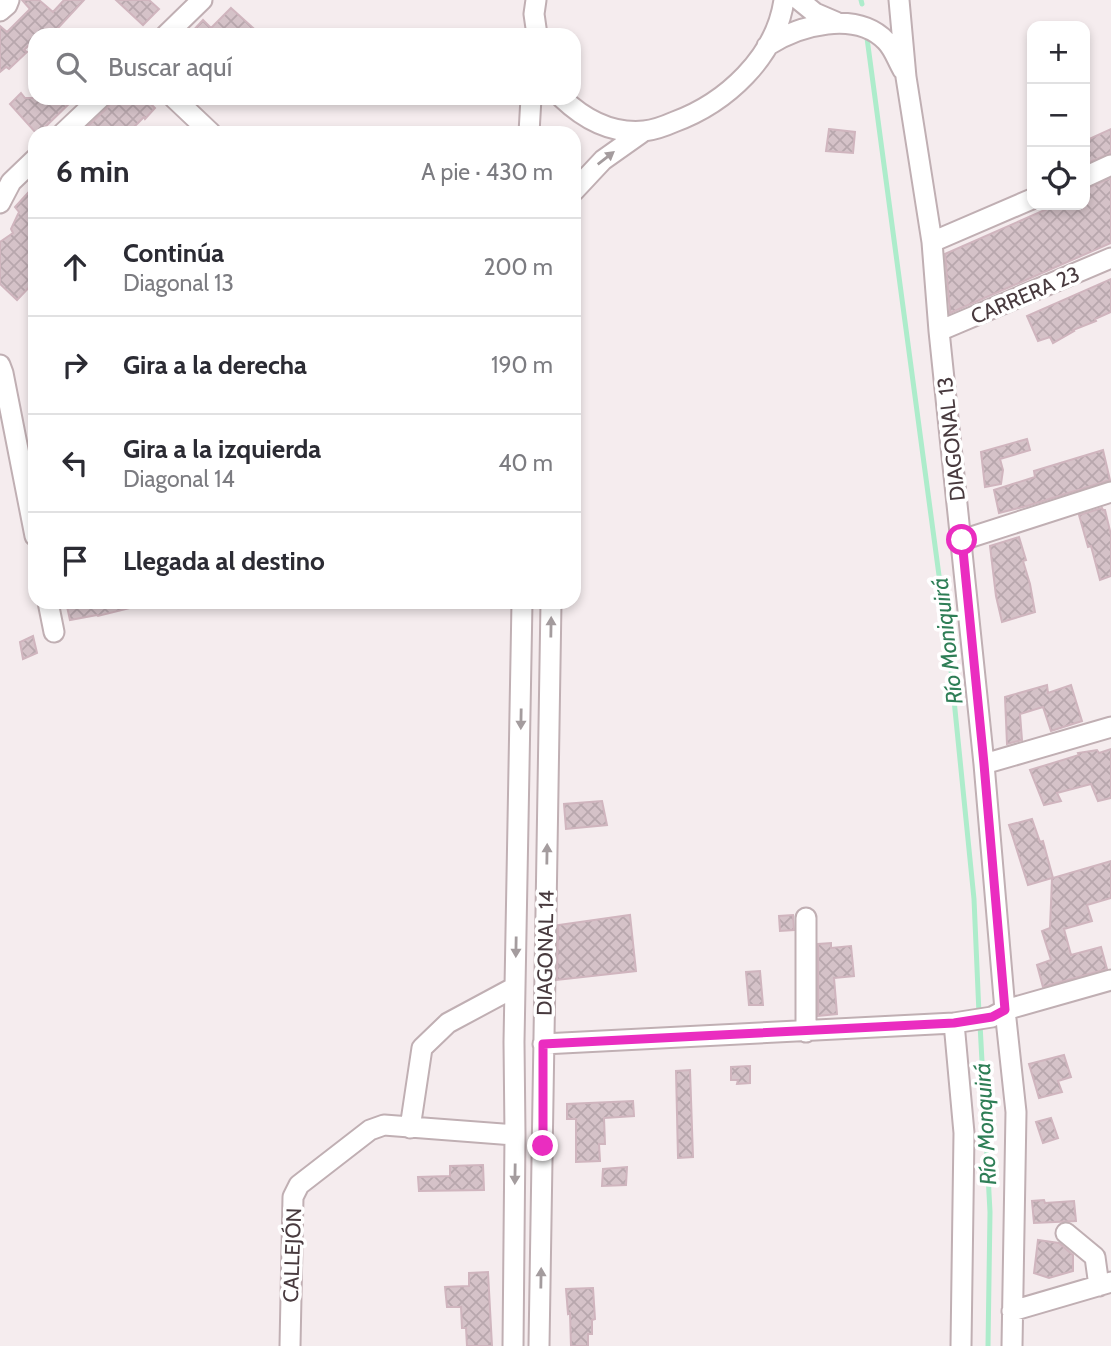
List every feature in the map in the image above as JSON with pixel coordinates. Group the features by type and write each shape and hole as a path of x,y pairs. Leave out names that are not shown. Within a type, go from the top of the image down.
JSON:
{"street":[{"path":"0,11 9,0"},
{"path":"173,28 202,0"},
{"path":"581,184 603,160 644,131 686,118 724,95 740,81 767,46 784,0"},
{"name":"DIAGONAL 13","path":"799,0 827,20 844,24"},
{"name":"DIAGONAL 13","path":"900,0 906,77 932,242 984,764 999,1014 1016,1112 1012,1346"},
{"path":"537,4 537,28"},
{"name":"DIAGONAL 13","path":"767,46 788,34 813,26 856,25 879,35 888,43 906,77"},
{"path":"70,126 93,105"},
{"path":"181,105 204,126"},
{"path":"529,126 531,105"},
{"path":"569,105 579,114 599,124 621,130 644,131"},
{"path":"0,203 11,182 28,166"},
{"path":"1090,175 1111,166"},
{"path":"932,242 1027,201"},
{"name":"CARRERA 23","path":"939,331 1111,258"},
{"path":"0,365 28,502"},
{"path":"962,540 1111,492"},
{"path":"49,609 54,632"},
{"name":"DIAGONAL 14","path":"513,1346 515,987 522,609"},
{"name":"DIAGONAL 14","path":"540,1346 551,609"},
{"path":"984,764 1111,727"},
{"path":"806,918 806,1032"},
{"path":"543,1044 961,1022 999,1014 1111,980"},
{"path":"515,987 448,1023 422,1048 411,1128 515,1135"},
{"path":"961,1022 964,1133 961,1346"},
{"name":"CALLEJÓN","path":"290,1346 293,1197 299,1185 370,1130 384,1125 411,1128"},
{"path":"1012,1311 1105,1284 1095,1257 1066,1233"}],"building":[{"path":"22,0 39,0 53,12 64,0 84,0 58,28 28,28 28,46 24,50 27,52 9,69 6,67 0,72 0,26 7,32 30,9"},
{"path":"116,0 149,0 159,9 143,25"},
{"path":"231,8 253,28 211,28"},
{"path":"203,20 211,28 196,28"},
{"path":"21,93 28,98 28,105 68,105 46,126 30,126 10,104"},
{"path":"152,105 155,108 135,126 88,126 108,107"},
{"path":"829,129 855,132 853,153 826,151"},
{"path":"1111,129 1111,153 1090,162 1090,139"},
{"path":"1111,178 1111,243 950,313 945,254 1045,210 1090,210 1090,187"},
{"path":"28,193 28,288 17,300 0,284 0,242 13,233 11,229 19,212 15,207"},
{"path":"1111,279 1111,312 1053,343 1050,337 1038,341 1027,316"},
{"path":"1027,439 1030,450 1000,459 1003,470 1001,484 985,487 981,452"},
{"path":"1103,450 1110,480 999,513 994,490 1035,477 1034,471"},
{"path":"1102,508 1105,510 1111,535 1111,576 1100,580 1079,515"},
{"path":"1019,537 1035,612 1002,622 990,546"},
{"path":"68,609 126,609 98,616 70,620"},
{"path":"33,636 37,653 23,659 20,642"},
{"path":"1047,685 1048,693 1071,685 1082,721 1051,731 1043,707 1020,714 1022,740 1007,744 1005,697"},
{"path":"1111,749 1111,798 1098,801 1091,784 1057,793 1061,801 1044,805 1030,770 1079,755 1078,753 1097,750 1099,753"},
{"path":"602,801 607,825 566,829 564,804"},
{"path":"1032,819 1040,842 1043,841 1053,878 1111,861 1111,898 1087,905 1092,921 1064,929 1071,955 1101,947 1107,969 1043,987 1037,965 1051,960 1042,931 1050,928 1052,878 1028,885 1009,825"},
{"path":"630,915 636,971 557,980 558,925"},
{"path":"793,915 794,930 780,931 779,916"},
{"path":"831,943 831,948 851,946 854,976 834,978 837,1014 818,1016 818,944"},
{"path":"760,971 763,1005 749,1005 746,972"},
{"path":"1064,1055 1071,1077 1058,1081 1062,1092 1039,1098 1029,1064"},
{"path":"750,1066 750,1083 737,1084 738,1080 731,1080 731,1067"},
{"path":"690,1070 693,1157 678,1158 676,1071"},
{"path":"633,1101 634,1116 604,1118 605,1144 599,1144 600,1161 576,1162 576,1119 567,1119 567,1104"},
{"path":"1051,1118 1058,1138 1043,1143 1036,1122"},
{"path":"483,1165 484,1190 419,1191 418,1177 450,1176 450,1166"},
{"path":"627,1167 626,1185 602,1186 603,1169"},
{"path":"1044,1200 1045,1203 1074,1201 1076,1221 1034,1223 1032,1201"},
{"path":"1038,1240 1059,1243 1073,1255 1073,1271 1049,1278 1034,1273"},
{"path":"488,1272 492,1346 467,1346 466,1328 462,1328 461,1307 447,1307 445,1287 469,1286 469,1273"},
{"path":"593,1288 595,1319 592,1320 592,1334 588,1334 588,1346 571,1346 566,1289"}],"waterway":[{"name":"Río Monquirá","path":"861,0 862,4"},
{"name":"Río Moniquirá","path":"867,38 949,650 974,899 979,1014"},
{"name":"Río Monquirá","path":"980,1024 990,1212 988,1346"}],"route":[{"path":"543,1146 543,1044 954,1023 992,1017 1005,1010 962,540"}]}
